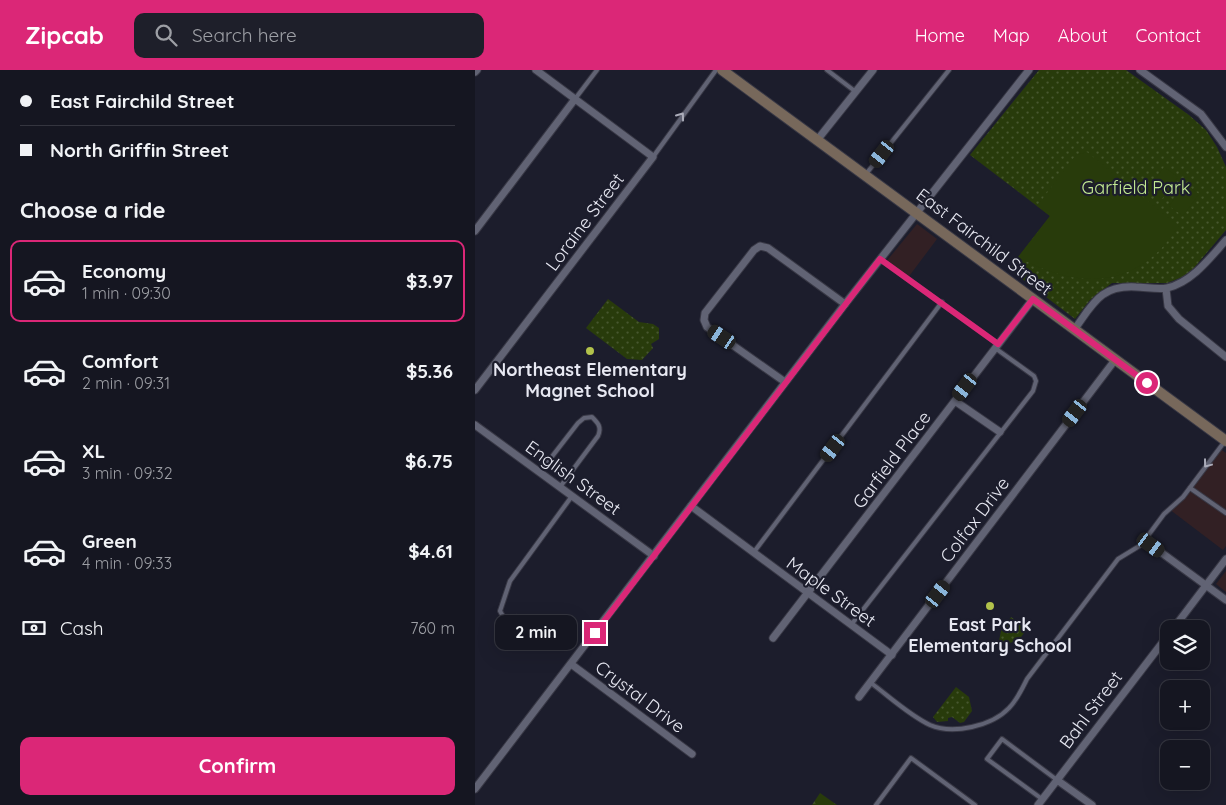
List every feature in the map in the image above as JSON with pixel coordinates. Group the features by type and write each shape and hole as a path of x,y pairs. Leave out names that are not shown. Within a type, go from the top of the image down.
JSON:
{"street":[{"path":"536,70 653,156"},
{"name":"East Fairchild Street","path":"722,70 1226,441"},
{"path":"818,140 873,70"},
{"path":"475,789 845,304 1029,70"},
{"path":"1141,70 1201,114 1226,146"},
{"path":"475,231 575,99"},
{"name":"Loraine Street","path":"475,390 653,156"},
{"path":"1074,330 1100,294 1123,286 1166,289 1187,279 1211,258 1226,240"},
{"path":"785,382 707,327 704,320 705,313 754,250 760,246 768,248 845,304"},
{"path":"1166,289 1168,306 1179,319 1226,357"},
{"name":"Garfield Place","path":"773,638 1033,299"},
{"name":"Colfax Drive","path":"859,697 1115,360"},
{"path":"955,401 1000,432"},
{"name":"English Street","path":"475,425 654,556"},
{"name":"Maple Street","path":"691,506 892,655"},
{"path":"1151,545 1226,600"},
{"path":"1180,620 1226,559"},
{"name":"Bahl Street","path":"1040,802 1160,646"},
{"name":"Crystal Drive","path":"571,664 692,754"},
{"path":"1057,780 1092,805"}],"lane":[{"path":"575,99 597,70"},
{"name":"Loraine Street","path":"653,156 716,70"},
{"path":"827,70 856,92"},
{"path":"866,175 949,70"},
{"path":"851,625 1033,391 1036,381 1034,376 942,302 880,259"},
{"path":"753,553 942,302"},
{"path":"540,472 578,423 584,418 592,417 599,424 601,430 560,487"},
{"path":"871,683 931,725 954,730 975,726 995,718 1009,708 1027,679 1118,559 1141,545 1151,545 1147,537 1154,526 1190,488 1226,441"},
{"path":"1190,488 1226,514"},
{"path":"515,617 511,620 504,618 500,611 509,581 572,496"},
{"path":"1040,802 987,759 1002,739 1057,780"},
{"path":"877,805 911,758 975,805"}],"shaded area":[{"path":"917,224 937,239 907,279 885,263"},
{"path":"1219,448 1226,453 1226,546 1223,550 1169,509 1183,497"},
{"path":"1226,571 1226,592 1216,584"}],"green space":[{"name":"Garfield Park","path":"1039,70 1126,70 1189,115 1206,130 1217,147 1226,167 1226,230 1188,275 1167,283 1112,283 1090,300 1075,319 1009,269 1050,216 970,155"},
{"path":"1087,152 1179,226 1160,250 1144,263 1109,278 1091,279 1054,273 1018,257 1050,216 1037,206 1076,155"},
{"path":"1164,167 1178,177 1162,199 1148,189"},
{"path":"1185,184 1199,194 1183,216 1169,206"},
{"path":"608,299 639,322 653,324 659,328 659,339 651,344 653,348 642,360 627,359 586,328"},
{"path":"1011,617 1027,629 1018,641 1009,643 1009,649 1006,650 999,641 1001,631"},
{"path":"956,687 969,697 972,711 964,722 960,723 952,717 948,718 948,721 937,722 933,717"},
{"path":"820,793 837,805 812,805"}],"place":[{"name":"Northeast Elementary Magnet School","path":"590,351"},
{"name":"East Park Elementary School","path":"990,606"}],"route":[{"path":"595,633 880,259 998,344 1033,299 1147,383"}]}
